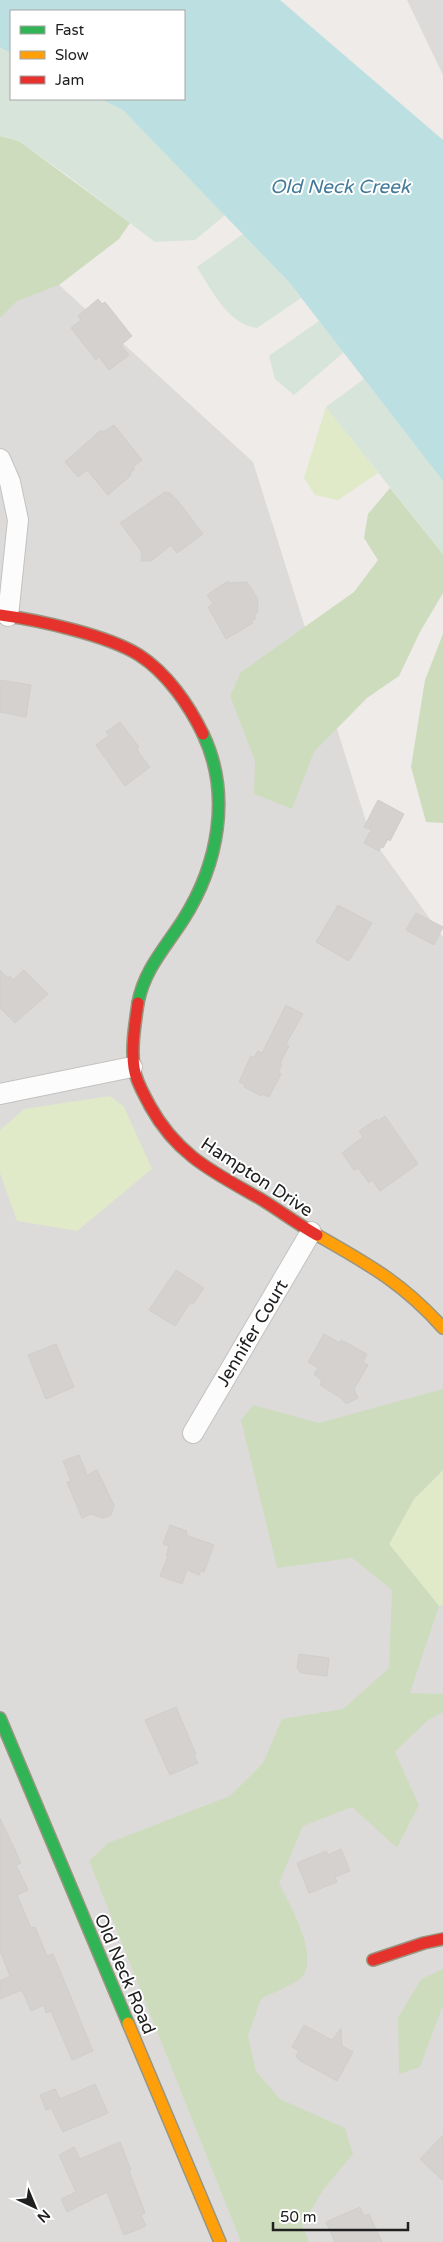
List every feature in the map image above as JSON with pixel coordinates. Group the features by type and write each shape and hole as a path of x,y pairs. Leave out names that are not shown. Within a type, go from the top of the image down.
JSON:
{"street":[{"path":"0,459 10,482 18,520 4,616 107,642 137,654 155,668 172,685 194,713 210,744 218,788 220,821 214,854 203,884 187,914 148,969 140,995 135,1022 132,1068 0,1094"},
{"name":"Hampton Drive","path":"132,1068 163,1127 183,1150 203,1166 252,1194 311,1232 372,1266 429,1313 443,1328"},
{"name":"Jennifer Court","path":"193,1433 311,1232"},
{"name":"Old Neck Road","path":"0,1718 220,2242"},
{"path":"373,1960 424,1943 443,1939"}],"shaded area":[{"path":"407,0 443,0 443,75"},
{"path":"0,45 10,50 10,100 104,100 123,110 225,215 195,240 155,242 19,141 0,136"},
{"path":"0,231 253,462 371,837 443,937 443,2242 0,2242"},
{"path":"243,234 289,282 301,298 257,328 237,320 221,305 197,267"},
{"path":"319,321 344,352 294,395 275,379 269,356"},
{"path":"364,379 443,481 443,554 326,407"}],"green space":[{"path":"0,136 19,141 130,223 119,239 59,285 17,301 0,318"},
{"path":"326,407 378,473 338,500 315,495 304,478"},
{"path":"390,488 443,554 443,593 420,632 399,676 367,698 314,752 292,809 254,794 255,761 230,696 241,672 354,592 378,560 364,538 368,514"},
{"path":"443,634 443,823 426,822 411,767 425,680"},
{"path":"110,1096 124,1107 152,1169 77,1231 17,1221 0,1173 0,1130 24,1109"},
{"path":"443,1389 443,1470 414,1499 389,1544 439,1606 410,1693 443,1694 443,1712 428,1720 395,1752 419,1805 397,1848 352,1807 303,1826 279,1883 301,1930 305,1943 307,1968 302,1977 261,1999 248,2036 256,2071 280,2099 345,2128 353,2154 323,2190 302,2225 309,2242 241,2242 89,1861 108,1843 230,1796 263,1763 282,1719 343,1709 389,1668 392,1590 352,1558 277,1568 241,1420 253,1405 319,1423"},
{"path":"443,1470 443,1605 439,1606 389,1544 414,1499"},
{"path":"443,1969 443,2005 420,2067 399,2074 398,2018 421,1979"}],"water":[{"name":"Old Neck Creek","path":"0,0 280,0 443,140 443,481 289,282 123,110 103,100 185,100 185,10 10,10 10,52 0,47"}],"building":[{"path":"98,299 102,304 105,302 132,336 121,345 129,355 109,370 99,357 96,360 71,328 81,320 78,316"},
{"path":"114,425 142,460 133,467 135,469 130,473 131,475 108,495 87,470 78,477 65,462 101,430 103,432"},
{"path":"165,492 170,493 178,501 203,534 177,553 171,545 151,561 141,561 142,552 120,523"},
{"path":"228,581 230,583 247,582 258,599 257,613 254,615 256,618 251,622 253,623 226,639 208,607 213,604 207,595"},
{"path":"0,680 31,685 26,717 0,712"},
{"path":"120,722 139,747 137,749 139,753 150,767 125,786 96,745 109,735 106,732"},
{"path":"378,800 404,814 390,841 388,839 379,851 364,843 371,830 364,827"},
{"path":"338,905 372,923 349,961 316,942"},
{"path":"416,913 443,927 434,945 406,930"},
{"path":"0,970 13,980 24,970 48,994 15,1023 0,1008"},
{"path":"286,1005 303,1014 286,1044 289,1046 280,1063 282,1065 278,1072 281,1074 269,1097 262,1094 261,1096 244,1087 245,1085 239,1082 251,1056 254,1058 258,1051 262,1053"},
{"path":"385,1116 418,1164 380,1191 372,1180 369,1183 358,1168 354,1170 342,1153 363,1137 359,1131"},
{"path":"176,1270 204,1288 193,1304 190,1303 175,1326 149,1310"},
{"path":"324,1334 340,1343 341,1340 367,1354 363,1362 368,1365 354,1389 358,1398 346,1404 341,1398 320,1385 322,1381 314,1374 318,1368 308,1362"},
{"path":"56,1344 74,1387 46,1399 28,1355"},
{"path":"79,1455 87,1475 97,1470 114,1505 111,1515 103,1518 91,1514 82,1518 67,1482 71,1481 63,1461"},
{"path":"170,1525 187,1531 186,1535 214,1545 204,1572 201,1571 199,1575 187,1570 182,1584 160,1576 168,1556 166,1555 169,1546 163,1544"},
{"path":"299,1654 329,1658 327,1676 301,1673 297,1668"},
{"path":"176,1707 198,1763 170,1775 145,1720"},
{"path":"0,1818 21,1863 16,1865 28,1890 17,1895 31,1928 35,1927 47,1956 53,1954 93,2051 72,2060 51,2011 46,2013 44,2005 31,2011 22,1990 0,1999 0,1981 10,1976 0,1951"},
{"path":"341,1849 350,1871 335,1877 337,1882 309,1893 297,1863 326,1851 328,1855"},
{"path":"304,2025 332,2040 341,2028 342,2046 353,2052 337,2081 299,2060 296,2056 299,2051 292,2047"},
{"path":"95,2084 108,2113 63,2132 51,2108 46,2110 40,2095 55,2089 60,2099"},
{"path":"443,2135 443,2181 420,2159"},
{"path":"120,2142 145,2213 141,2215 146,2226 124,2235 107,2192 67,2212 61,2199 76,2192 59,2155 74,2147 80,2159"},
{"path":"360,2207 364,2216 369,2214 382,2242 335,2242 326,2222"}],"traffic: fast":[{"path":"138,1003 150,970 195,899 212,853 219,805 212,757 203,734"},
{"path":"0,1718 128,2023"}],"traffic: slow":[{"path":"317,1235 369,1265 399,1286 443,1328"},
{"path":"128,2023 220,2242"}],"traffic: jam":[{"path":"0,615 72,629 109,641 139,655 168,680 191,712 203,734"},
{"path":"138,1003 133,1044 134,1068 140,1088 161,1123 184,1150 197,1161 317,1235"},
{"path":"373,1960 424,1943 443,1939"}]}
